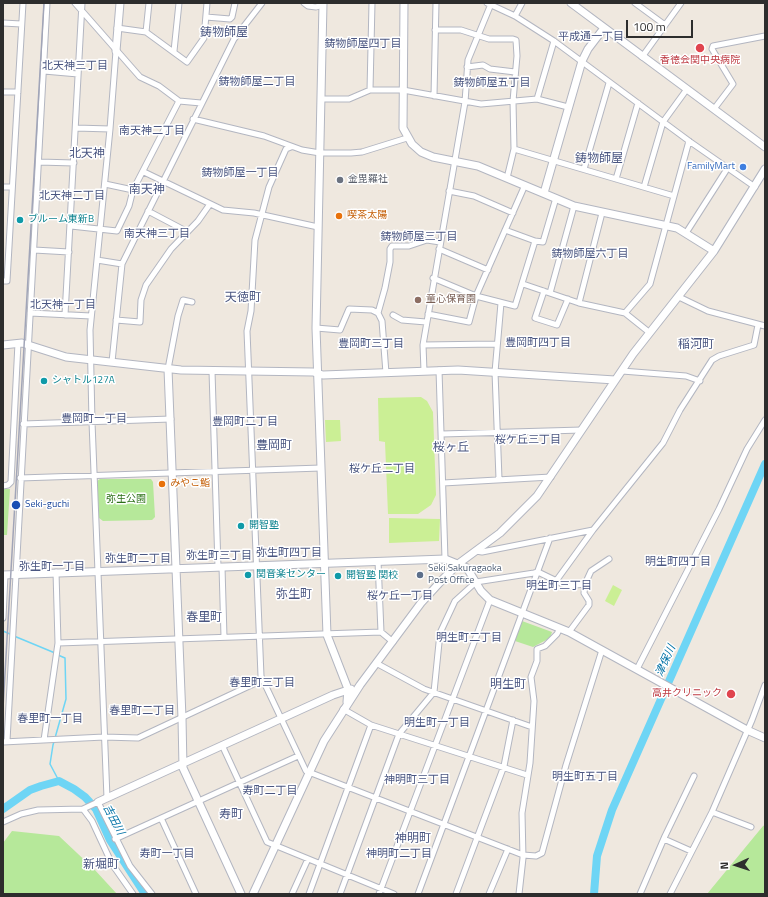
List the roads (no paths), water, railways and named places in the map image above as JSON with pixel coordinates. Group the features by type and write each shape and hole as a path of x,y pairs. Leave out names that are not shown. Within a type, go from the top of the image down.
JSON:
{"street":[{"path":"3,281 7,281 22,3"},
{"path":"47,3 5,741 104,737 138,738 262,680"},
{"path":"75,3 140,77 159,86 179,101 201,103"},
{"path":"65,315 82,3"},
{"path":"107,798 90,360 91,316 105,184 120,3"},
{"path":"146,32 149,3"},
{"path":"174,51 179,3"},
{"path":"117,28 146,32 174,51 187,62 204,38 207,3"},
{"path":"206,17 230,19 232,17 235,3"},
{"path":"112,362 122,264 234,39 262,3"},
{"path":"304,3 308,6 324,4 316,328 327,635 345,687 345,706"},
{"path":"370,90 372,3"},
{"path":"404,3 403,128 407,138 421,152 433,157 478,166 574,206 666,225 686,233 714,251"},
{"path":"434,96 436,3"},
{"path":"515,16 522,3"},
{"path":"571,3 765,147"},
{"path":"635,3 665,25"},
{"path":"642,57 681,3"},
{"path":"424,371 423,345 426,322 465,102 468,60 489,4 515,16 554,41 689,142 755,187"},
{"path":"3,23 21,24"},
{"path":"544,193 582,61 588,49 604,28"},
{"path":"436,30 461,30 490,40 516,40 516,72 513,101 514,149 507,178"},
{"path":"714,109 733,84 712,49 713,46 765,36"},
{"path":"538,99 554,41"},
{"path":"467,67 483,65 490,70 516,72"},
{"path":"44,71 78,74"},
{"path":"584,169 609,82"},
{"path":"644,187 663,122 687,89"},
{"path":"321,99 349,99 370,90 403,90 481,104 538,99 568,108"},
{"path":"3,92 18,92"},
{"path":"70,226 117,231 129,206 133,190 144,172 179,101"},
{"path":"616,179 638,104"},
{"path":"194,119 264,136 292,147 320,153 362,152 407,138"},
{"path":"76,128 110,129"},
{"path":"625,313 650,284 689,142"},
{"path":"292,147 286,149 269,187 261,215 255,240 251,311 247,331 262,680 298,756 309,774 411,811 523,855 536,856 542,853 566,764 602,650"},
{"path":"514,149 674,196"},
{"path":"39,162 74,163"},
{"path":"686,233 727,169"},
{"path":"253,894 324,741 358,687 421,603 458,564 521,514 537,496 615,380 714,251 765,169"},
{"path":"144,172 162,182 223,210 261,215 318,228"},
{"path":"105,184 133,190"},
{"path":"428,314 469,322 476,296 525,185"},
{"path":"3,187 12,187"},
{"path":"449,191 474,196 513,213"},
{"path":"505,230 535,241 543,242 556,198"},
{"path":"116,320 140,322 140,300 146,285 171,248 186,231 198,221 210,204"},
{"path":"550,293 574,206"},
{"path":"148,211 186,231"},
{"path":"579,303 602,213"},
{"path":"386,373 382,321 378,312 385,288 390,262 390,249 392,246 409,246 427,240 440,242"},
{"path":"433,278 476,296 515,306 535,241"},
{"path":"439,249 488,270"},
{"path":"34,250 69,252"},
{"path":"97,260 122,264"},
{"path":"523,284 579,303 625,313 650,333"},
{"path":"544,291 535,318 557,325 568,299"},
{"path":"679,297 708,310 765,326"},
{"path":"192,302 183,300 178,316 168,369 180,639 183,768 241,894"},
{"path":"499,479 496,432 495,372 496,344 501,303"},
{"path":"316,328 340,330 349,309 372,310 378,312"},
{"path":"30,313 91,316"},
{"path":"393,315 402,320 426,322"},
{"path":"556,581 593,530 663,443 680,410 700,381 712,360 719,356 754,345 758,325"},
{"path":"3,486 8,485 11,482 18,343"},
{"path":"3,345 18,343 28,344 66,357 168,369 249,372 313,372 323,375 439,370 615,380"},
{"path":"423,345 496,344"},
{"path":"439,370 445,559"},
{"path":"212,371 215,471 224,637"},
{"path":"622,371 686,376 700,381"},
{"path":"23,424 170,419"},
{"path":"639,670 747,449 765,420"},
{"path":"442,434 582,430"},
{"path":"20,478 321,468"},
{"path":"443,483 551,477"},
{"path":"476,551 482,552 593,530"},
{"path":"418,894 550,538"},
{"path":"3,618 4,575 445,559 467,568 490,600 569,632 747,730 765,738"},
{"path":"569,632 589,605 584,593 585,584 591,571 608,559"},
{"path":"378,561 381,632"},
{"path":"44,740 58,643 56,572"},
{"path":"340,894 400,734 434,692 440,633 455,601 476,582 538,572 567,586 585,584"},
{"path":"379,891 411,811 490,600"},
{"path":"519,894 523,855 522,813 528,775 534,701 530,677 537,661 537,649 545,646 557,634 560,628"},
{"path":"58,643 381,632 393,642"},
{"path":"376,663 434,692 532,727"},
{"path":"3,822 13,816 38,810 84,808 333,695 349,684 354,684 366,676"},
{"path":"670,894 712,812 765,685"},
{"path":"345,687 358,687"},
{"path":"333,695 339,695 345,706 371,725 435,746 504,766 528,775"},
{"path":"456,894 504,766 513,720"},
{"path":"309,894 371,725"},
{"path":"222,745 267,842 379,891 394,894"},
{"path":"115,839 298,756"},
{"path":"640,894 694,776"},
{"path":"96,802 130,866 152,894"},
{"path":"84,808 92,821 112,864 133,894"},
{"path":"712,812 751,827"},
{"path":"161,818 196,894"},
{"path":"664,839 691,851"},
{"path":"489,894 508,849"},
{"path":"292,894 308,859"}],"waterway":[{"name":"津保川","path":"594,894 597,856 612,810 765,464"},
{"path":"3,631 10,634"},
{"path":"14,636 55,653"},
{"path":"58,655 65,658 66,699 53,745 50,764 59,781"},
{"name":"吉田川","path":"3,809 30,790 41,786 59,781 74,789 85,797 96,809 110,840 145,894"}],"railway":[{"path":"3,708 44,3"}],"place":[{"name":"香徳会関中央病院","path":"700,48"},
{"name":"FamilyMart","path":"743,167"},
{"name":"金毘羅社","path":"340,180"},
{"name":"喫茶太陽","path":"339,216"},
{"name":"ブルーム東新B","path":"20,220"},
{"name":"童心保育園","path":"418,300"},
{"name":"シャトル127A","path":"44,381"},
{"name":"みやこ鮨","path":"162,484"},
{"name":"Seki-guchi","path":"16,505"},
{"name":"開智塾","path":"241,526"},
{"name":"関音楽センター","path":"248,575"},
{"name":"Seki Sakuragaoka Post Office","path":"420,575"},
{"name":"開智塾 関校","path":"338,576"},
{"name":"高井クリニック","path":"731,694"}],"district":[{"name":"鋳物師屋","path":"224,33"},
{"name":"平成通一丁目","path":"591,37"},
{"name":"鋳物師屋四丁目","path":"363,44"},
{"name":"北天神三丁目","path":"75,66"},
{"name":"鋳物師屋二丁目","path":"257,82"},
{"name":"鋳物師屋五丁目","path":"492,83"},
{"name":"南天神二丁目","path":"152,131"},
{"name":"北天神","path":"87,154"},
{"name":"鋳物師屋","path":"599,159"},
{"name":"鋳物師屋一丁目","path":"240,173"},
{"name":"南天神","path":"147,190"},
{"name":"北天神二丁目","path":"72,196"},
{"name":"南天神三丁目","path":"157,234"},
{"name":"鋳物師屋三丁目","path":"419,237"},
{"name":"鋳物師屋六丁目","path":"590,254"},
{"name":"天徳町","path":"243,298"},
{"name":"北天神一丁目","path":"63,305"},
{"name":"豊岡町四丁目","path":"538,343"},
{"name":"豊岡町三丁目","path":"371,344"},
{"name":"稲河町","path":"696,345"},
{"name":"豊岡町一丁目","path":"94,419"},
{"name":"豊岡町二丁目","path":"245,422"},
{"name":"桜ケ丘三丁目","path":"528,440"},
{"name":"豊岡町","path":"274,446"},
{"name":"桜ヶ丘","path":"451,448"},
{"name":"桜ケ丘二丁目","path":"382,469"},
{"name":"弥生町四丁目","path":"289,553"},
{"name":"弥生町三丁目","path":"219,556"},
{"name":"弥生町二丁目","path":"138,559"},
{"name":"明生町四丁目","path":"678,562"},
{"name":"弥生町一丁目","path":"52,567"},
{"name":"明生町三丁目","path":"559,586"},
{"name":"弥生町","path":"294,595"},
{"name":"桜ケ丘一丁目","path":"400,596"},
{"name":"春里町","path":"204,618"},
{"name":"明生町二丁目","path":"469,638"},
{"name":"春里町三丁目","path":"262,683"},
{"name":"明生町","path":"508,685"},
{"name":"春里町二丁目","path":"142,711"},
{"name":"春里町一丁目","path":"50,719"},
{"name":"明生町一丁目","path":"437,723"},
{"name":"明生町五丁目","path":"585,777"},
{"name":"神明町三丁目","path":"417,780"},
{"name":"寿町二丁目","path":"270,791"},
{"name":"寿町","path":"231,815"},
{"name":"神明町","path":"413,839"},
{"name":"寿町一丁目","path":"167,854"},
{"name":"神明町二丁目","path":"399,854"},
{"name":"新堀町","path":"101,865"}],"park label":[{"name":"弥生公園","path":"126,500"}]}
